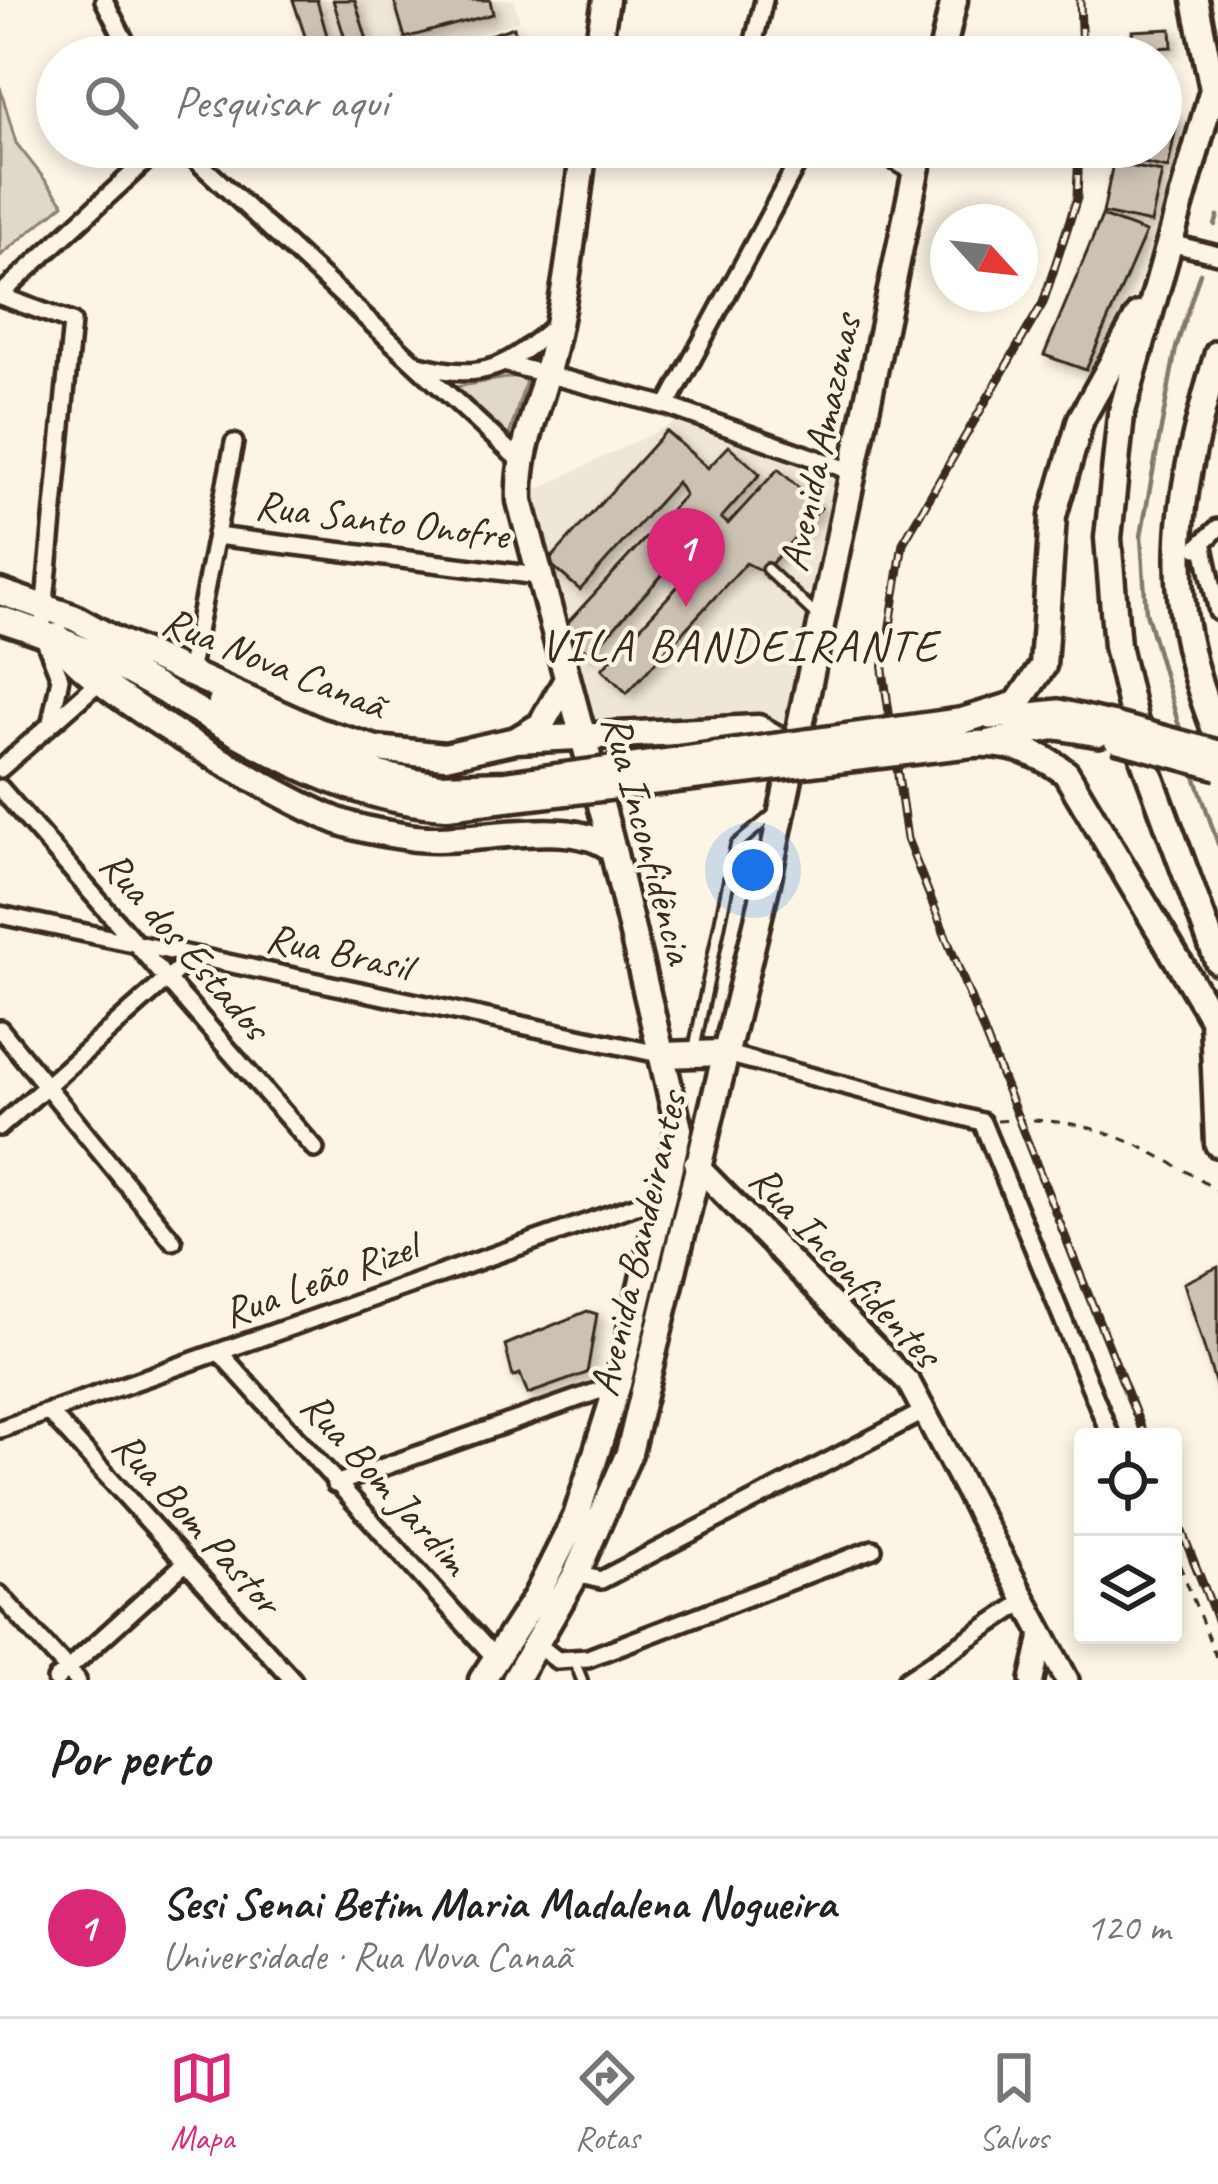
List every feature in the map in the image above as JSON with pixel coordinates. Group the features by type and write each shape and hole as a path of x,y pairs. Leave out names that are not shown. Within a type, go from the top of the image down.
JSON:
{"main road":[{"path":"600,36 606,0"},
{"path":"946,36 954,0"},
{"path":"1195,0 1213,89 1120,415 1109,560 1117,646 1143,758 1218,962"},
{"name":"Rua Inconfidência","path":"581,168 546,376 518,459 520,501 613,850 679,1129"},
{"name":"Avenida Amazonas","path":"794,754 916,168"},
{"path":"968,732 1016,704 1043,666 1053,516 1081,419 1158,281"},
{"path":"1218,353 1187,460 1178,567 1191,671 1218,737"},
{"path":"0,592 48,625 305,773 389,798 443,796 506,784 968,732 1042,754 1066,772 1216,1024 1218,1144"},
{"path":"0,619 113,639 324,760 443,796"},
{"path":"48,625 68,658 100,681 232,766 334,820 439,840 580,833 613,850"},
{"name":"Rua Nova Canaã","path":"113,639 318,731 376,749 445,756 516,740 758,728 772,736 784,802"},
{"path":"516,740 541,725 566,682"},
{"name":"Avenida Bandeirantes","path":"515,1680 576,1574 628,1453 794,754"},
{"path":"664,1055 723,1053"},
{"name":"Avenida Bandeirantes","path":"491,1673 526,1634 536,1597 576,1517 618,1384 679,1129"}],"street":[{"path":"104,0 122,36"},
{"path":"755,36 764,0"},
{"path":"51,722 60,678 48,625 72,322 0,296 138,168"},
{"path":"205,168 518,459"},
{"path":"667,406 795,168"},
{"path":"907,168 915,173"},
{"path":"1170,243 1218,255"},
{"path":"416,364 456,375 507,364 557,324"},
{"path":"507,364 667,406 854,472"},
{"path":"188,673 234,443"},
{"path":"1178,567 1218,528"},
{"name":"Rua Santo Onofre","path":"216,536 538,575"},
{"path":"1203,542 1218,612"},
{"path":"0,769 100,681"},
{"path":"968,732 1059,711 1218,768"},
{"path":"1114,732 1218,752"},
{"name":"Rua dos Estados","path":"0,788 316,1150"},
{"name":"Rua Brasil","path":"0,915 664,1055"},
{"path":"0,1127 191,958"},
{"path":"0,1029 173,1241"},
{"path":"723,1053 982,1122 1107,1428"},
{"name":"Rua Inconfidentes","path":"695,1163 909,1383 1066,1680"},
{"name":"Rua Leão Rizel","path":"0,1429 662,1196"},
{"name":"Rua Bom Jardim","path":"221,1354 491,1673"},
{"path":"335,1484 618,1384"},
{"name":"Rua Bom Pastor","path":"49,1412 183,1565 293,1680"},
{"path":"576,1574 601,1580 923,1412"},
{"path":"538,1646 557,1660 574,1659 873,1549"},
{"path":"0,1595 67,1676 183,1565"},
{"path":"906,1680 1022,1603"},
{"path":"1032,1680 1041,1640"}],"lane":[{"path":"767,568 823,621"},
{"name":"Avenida Bandeirantes","path":"694,1051 736,845 784,802"},
{"path":"574,1659 582,1680"}],"path":[{"path":"982,1122 1068,1119 1130,1138 1218,1190"},
{"path":"1182,1571 1218,1662"}],"shaded area":[{"path":"299,0 514,0 520,20 472,36 308,36"},
{"path":"0,87 16,143 64,204 0,256"},
{"path":"528,374 509,436 456,387"},
{"path":"682,419 845,475 792,720 584,732 528,494"}],"building":[{"path":"293,0 317,0 327,36 305,36"},
{"path":"333,0 355,0 366,36 344,36"},
{"path":"394,0 490,0 493,14 404,36"},
{"path":"514,27 516,36 487,36"},
{"path":"1171,29 1171,36 1132,36 1132,31"},
{"path":"1112,168 1162,172 1151,223 1103,213"},
{"path":"1102,216 1146,232 1086,370 1044,355"},
{"path":"666,431 708,468 729,446 760,474 721,518 728,524 778,469 821,508 764,572 746,563 627,693 602,669 712,549 698,536 590,654 562,629 685,495 677,482 580,590 548,562"},
{"path":"1218,1267 1218,1392 1184,1283"},
{"path":"587,1311 597,1314 587,1373 528,1394 520,1374 513,1377 505,1345"}],"waterway":[{"path":"1215,225 1218,216"},
{"path":"1182,736 1146,612 1141,536 1176,348 1200,273"},
{"path":"1193,770 1218,844"}],"railway":[{"path":"1080,0 1081,36"},
{"path":"1078,168 1077,198 1043,303 903,543 883,670 907,839 1141,1428"},
{"path":"1182,1532 1218,1622"}],"place":[{"name":"Sesi Senai Betim Maria Madalena Nogueira","path":"686,607"}],"district":[{"name":"VILA BANDEIRANTE","path":"740,645"}]}
